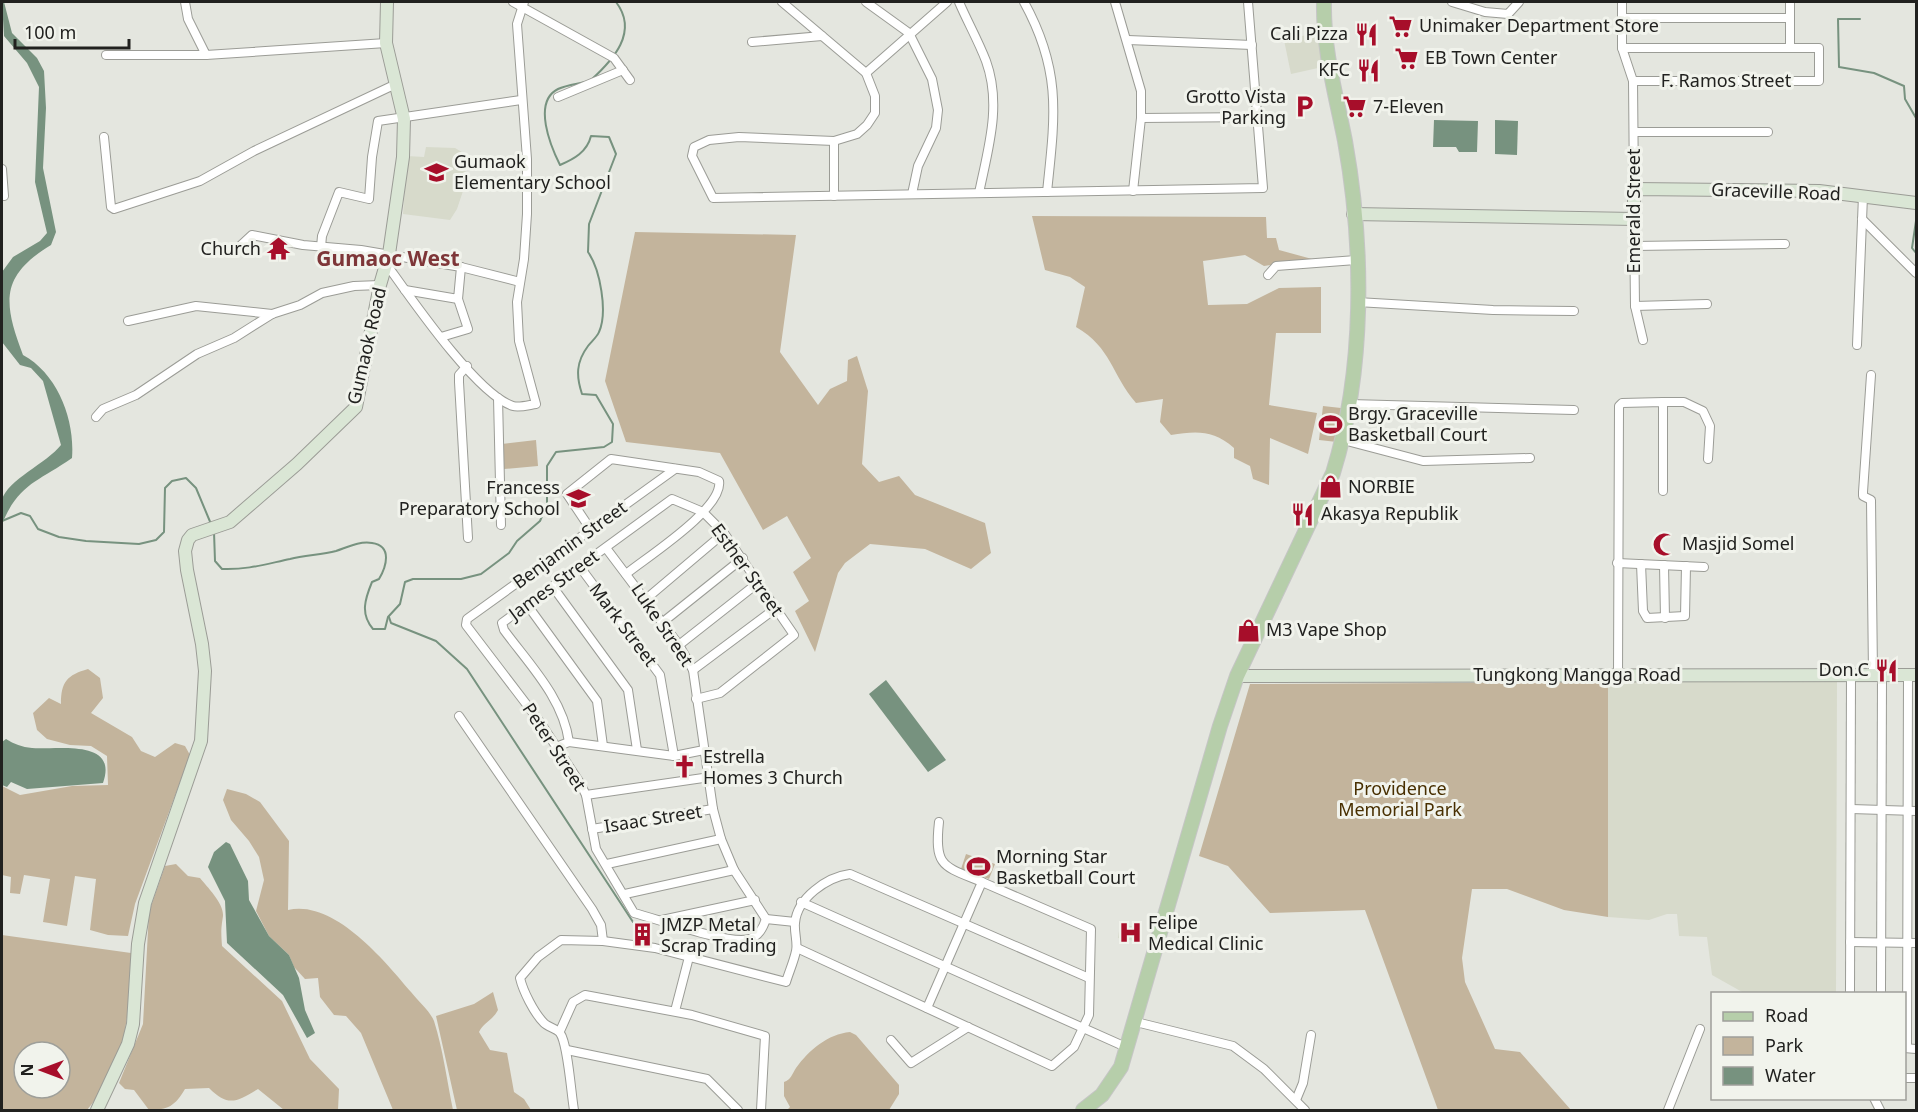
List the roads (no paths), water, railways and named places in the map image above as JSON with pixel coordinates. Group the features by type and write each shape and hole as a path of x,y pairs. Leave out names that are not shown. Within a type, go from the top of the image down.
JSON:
{"main road":[{"path":"1083,1110 1111,1083 1128,1048 1215,742 1238,675 1333,473 1343,440 1356,367 1358,302 1353,214 1345,142 1324,37 1324,2"}],"street":[{"path":"185,2 188,19 206,55"},
{"name":"Gumaok Road","path":"97,1110 128,1044 133,1024 138,944 145,903 201,741 204,671 202,644 185,551 192,535 220,527 273,485 356,407 380,285 388,259 403,157 404,119 386,43 387,2"},
{"path":"513,2 523,5 614,58 630,80"},
{"path":"782,2 866,73 875,96 875,113 867,126 856,134 834,141 739,137 709,140 694,147 692,156 713,198 1263,188 1248,2"},
{"path":"866,2 909,33 932,79 938,110 936,128 918,166 912,194"},
{"path":"866,73 909,33 948,2"},
{"path":"959,2 987,63 993,96 994,121 979,193"},
{"path":"1024,2 1040,34 1055,90 1047,192"},
{"path":"1115,2 1128,40 1141,91 1142,118 1133,190"},
{"path":"1452,2 1485,12 1508,14 1519,2"},
{"name":"Emerald Street","path":"1622,2 1622,48 1633,81 1635,306 1643,340"},
{"path":"1622,48 1790,47 1790,2"},
{"path":"388,259 405,290 441,337 498,398 515,407 536,404 519,341 517,302 524,259 527,170 517,24 523,5"},
{"path":"1622,18 1790,18"},
{"path":"752,42 822,36"},
{"path":"1128,40 1252,45"},
{"path":"106,55 206,55 386,43"},
{"name":"F. Ramos Street","path":"1633,81 1819,81 1819,48 1790,47"},
{"path":"558,97 623,70"},
{"path":"104,137 111,207 114,209 200,181 254,151 291,136 373,93 396,84"},
{"path":"321,247 322,236 339,192 369,199 372,157 378,121 521,100"},
{"path":"1142,118 1259,117"},
{"path":"1634,132 1768,132"},
{"path":"834,141 834,196"},
{"path":"2,169 4,196"},
{"name":"Graceville Road","path":"1634,189 1780,190 1863,196 1917,203"},
{"path":"1857,345 1863,196"},
{"path":"1353,214 1634,219"},
{"path":"1862,219 1917,273"},
{"path":"238,248 252,235 388,259 460,267 520,282"},
{"path":"1634,246 1785,244"},
{"path":"1268,275 1276,266 1356,260"},
{"path":"441,337 468,330 458,298 460,267"},
{"path":"96,417 103,409 136,395 197,354 234,338 272,314 300,305 322,293 354,286 380,285"},
{"path":"405,290 458,298"},
{"path":"1358,302 1492,310 1574,310"},
{"path":"1635,306 1707,304"},
{"path":"128,321 196,306 272,314"},
{"path":"466,366 459,375 459,382 468,538"},
{"path":"1871,375 1863,496 1871,500 1878,674 1882,810 1881,992"},
{"path":"498,398 501,525"},
{"path":"1618,675 1619,406 1627,401 1684,402 1703,411 1710,426 1708,459"},
{"path":"1663,402 1663,491"},
{"path":"1350,404 1574,410"},
{"path":"1343,440 1424,460 1530,458"},
{"path":"591,530 567,494 611,459 712,476 719,481 719,491 704,512 626,574"},
{"name":"Benjamin Street","path":"465,623 675,469"},
{"name":"Esther Street","path":"606,548 672,499 704,512 743,558 794,635 720,693 696,699"},
{"path":"646,599 724,533"},
{"name":"James Street","path":"569,742 566,724 559,706 502,624 606,548"},
{"name":"Luke Street","path":"606,548 663,622 693,670 713,809 721,839 734,870 766,919"},
{"path":"663,622 743,558"},
{"path":"1617,563 1704,567"},
{"path":"1641,564 1644,615 1647,618 1685,616 1686,566"},
{"path":"1664,565 1665,618"},
{"name":"Mark Street","path":"580,567 660,675 674,756"},
{"path":"679,645 759,582"},
{"path":"553,587 628,690 637,750"},
{"path":"528,606 597,700 603,746"},
{"path":"693,670 776,608"},
{"name":"Peter Street","path":"465,623 556,747 586,795 596,849 607,864 633,913 730,939 749,939 762,930 766,919"},
{"path":"1850,992 1851,674"},
{"name":"Tungkong Mangga Road","path":"1238,675 1912,675"},
{"path":"1912,675 1912,943 1906,1048 1917,1049"},
{"path":"459,716 592,909 601,925 603,941"},
{"path":"556,747 569,742 674,756 704,750"},
{"path":"586,795 710,777"},
{"name":"Isaac Street","path":"592,829 713,809"},
{"path":"1851,809 1912,810"},
{"path":"797,948 1052,1066 1074,1047 1085,1029 1089,1015 1090,929 947,867 937,852 939,822"},
{"path":"607,864 721,839"},
{"path":"624,894 734,870"},
{"path":"575,1110 566,1060 567,1050 560,1031 543,1022 522,987 520,978 538,957 561,940 603,941 655,948 786,982 797,948 795,922 801,902 826,883 841,875 850,874 1089,978"},
{"path":"927,1008 982,882"},
{"path":"661,920 755,900"},
{"path":"801,902 1128,1048"},
{"path":"766,919 795,922"},
{"path":"1850,942 1912,943"},
{"path":"675,1011 689,957"},
{"path":"560,1031 573,1002 585,995 675,1011 765,1036 761,1110"},
{"path":"1136,1022 1233,1046 1264,1069 1305,1110"},
{"path":"891,1040 911,1063 968,1028"},
{"path":"1668,1110 1700,1029"},
{"path":"1296,1100 1303,1083 1311,1035"},
{"path":"567,1050 707,1079 738,1110"}],"water":[{"path":"2,2 4,2 12,33 37,58 44,71 46,108 43,168 56,232 51,245 34,256 14,279 10,292 12,320 23,355 46,374 62,399 71,429 72,458 23,491 8,510 2,524 1,505 5,493 61,445 43,381 31,368 20,365 2,342 2,272 13,257 40,241 47,233 35,182 39,87 27,63 4,36"},
{"path":"1434,120 1478,121 1477,152 1459,152 1456,147 1433,147"},
{"path":"1495,120 1518,121 1517,155 1495,154"},
{"path":"886,680 946,760 928,772 869,694"},
{"path":"6,739 28,748 83,749 94,753 102,759 106,769 103,783 27,789 11,782 7,787 2,785 2,742"},
{"path":"226,842 230,844 248,881 249,900 269,936 289,955 299,978 305,1010 315,1033 307,1038 283,995 227,943 225,901 208,867 214,852"}],"waterway":[{"path":"591,80 615,54 624,35 625,24 616,2"},
{"path":"1860,19 1838,19 1839,67 1874,73 1904,86 1905,99 1916,118"},
{"path":"214,532 215,561 222,569 240,569 336,551 363,543 379,545 385,553 384,569 379,579 372,582 365,612 373,629 385,629 388,617 400,604 405,582 413,579 461,579 481,574 509,553 517,541 540,521 547,505 547,466 556,452 604,447 612,442 613,424 596,395 582,394 578,375 581,358 602,324 603,302 599,280 588,252 589,224 616,154 609,137 591,136 579,154 560,165 552,147 545,114 550,95 558,89 585,82"},
{"path":"1916,221 1912,248 1916,253"},
{"path":"2,521 21,513 30,516 38,529 59,537 139,544 156,540 164,532 165,488 172,481 186,478 196,488 211,524"},
{"path":"389,617 391,623 436,641 467,669 633,922"}],"place":[{"name":"Unimaker Department Store","path":"1401,26"},
{"name":"Cali Pizza","path":"1366,34"},
{"name":"EB Town Center","path":"1407,58"},
{"name":"KFC","path":"1368,70"},
{"name":"Grotto Vista Parking","path":"1304,107"},
{"name":"7-Eleven","path":"1355,107"},
{"name":"Gumaok Elementary School","path":"436,172"},
{"name":"Church","path":"279,249"},
{"name":"Brgy. Graceville Basketball Court","path":"1330,424"},
{"name":"NORBIE","path":"1330,487"},
{"name":"Francess Preparatory School","path":"578,498"},
{"name":"Akasya Republik","path":"1303,514"},
{"name":"Masjid Somel","path":"1664,544"},
{"name":"M3 Vape Shop","path":"1248,630"},
{"name":"Don.C","path":"1887,670"},
{"name":"Estrella Homes 3 Church","path":"685,767"},
{"name":"Morning Star Basketball Court","path":"978,867"},
{"name":"Felipe Medical Clinic","path":"1130,933"},
{"name":"JMZP Metal Scrap Trading","path":"643,935"}],"district":[{"name":"Gumaoc West","path":"388,259"}],"park label":[{"name":"Providence Memorial Park","path":"1400,799"}]}
